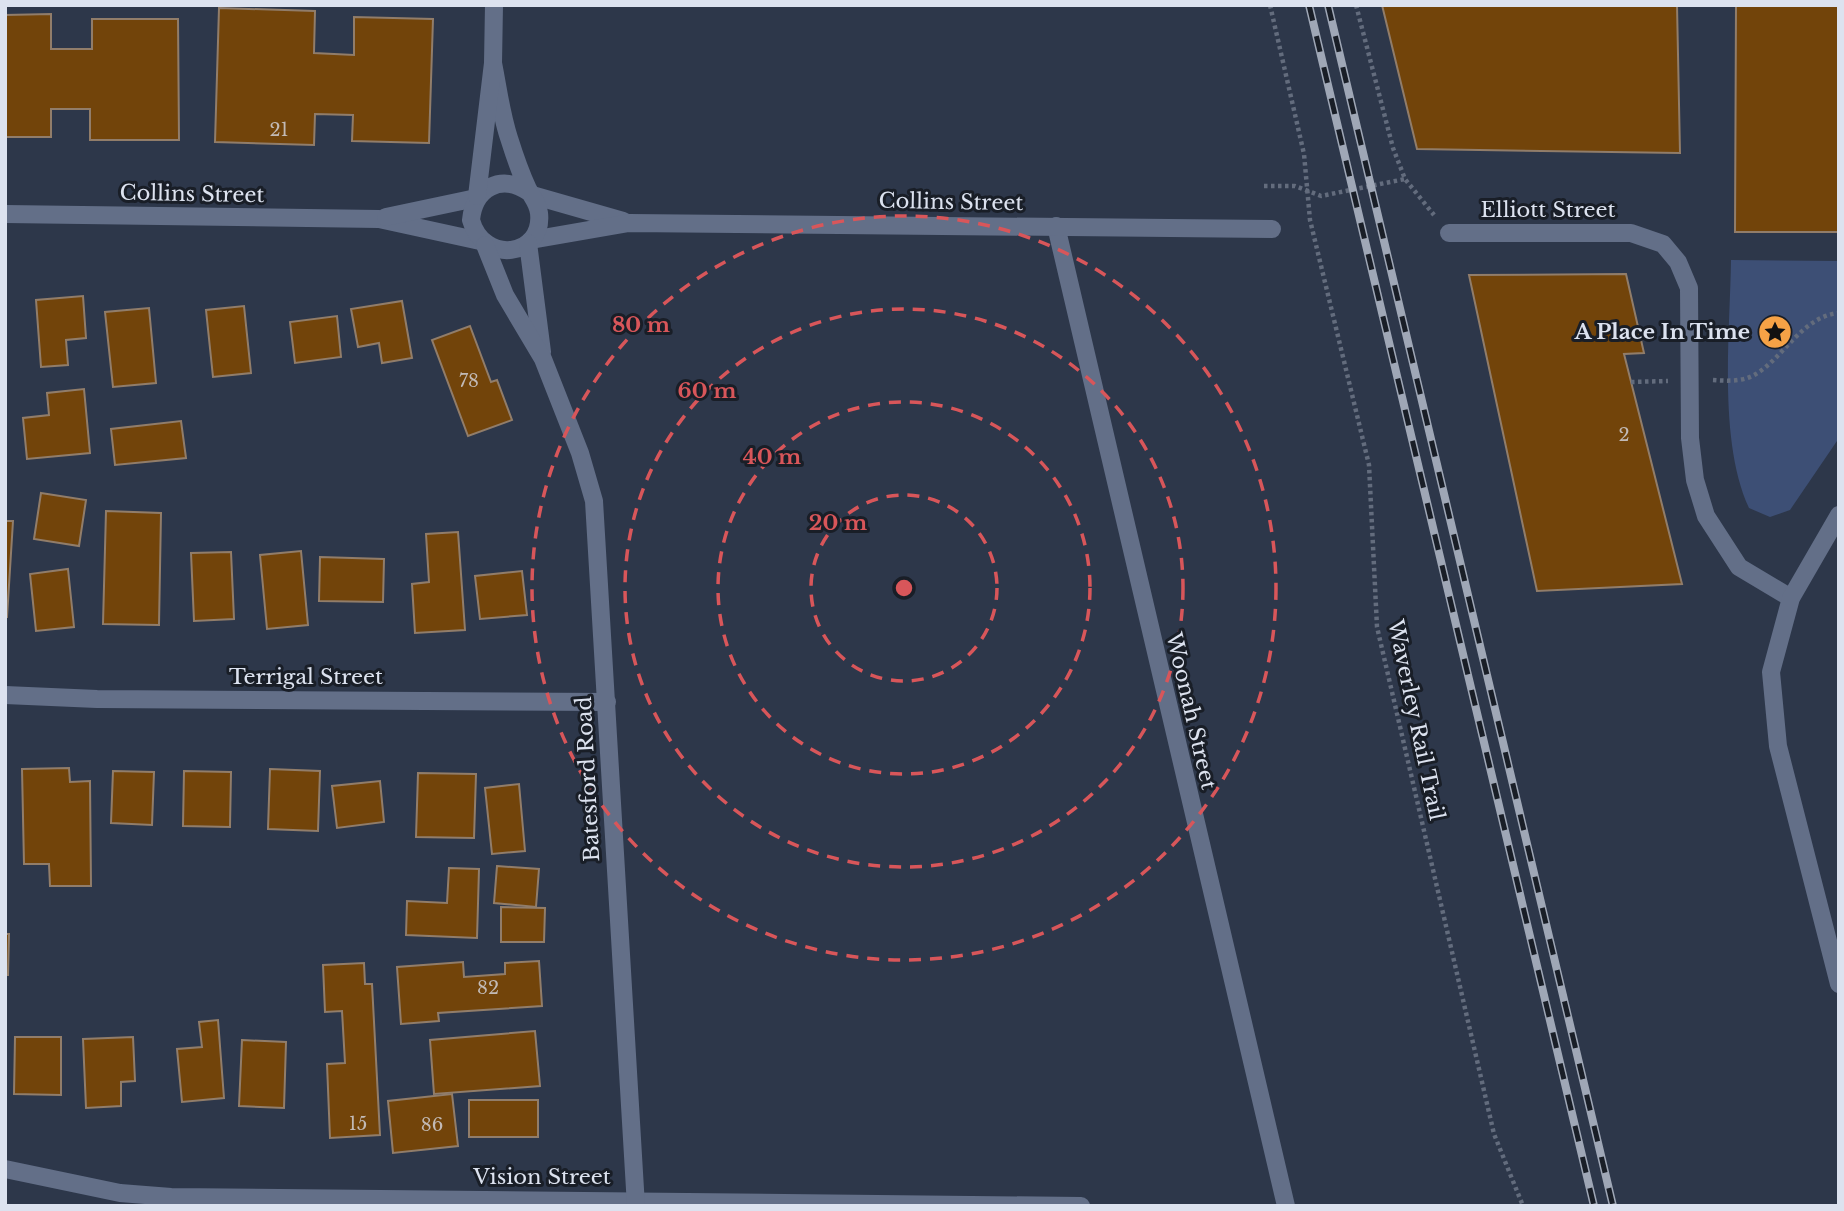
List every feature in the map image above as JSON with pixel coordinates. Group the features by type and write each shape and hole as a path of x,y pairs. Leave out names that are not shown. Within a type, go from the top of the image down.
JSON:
{"street":[{"path":"493,63 508,135 537,203 539,222 530,241 507,251 483,243 471,220 477,197 493,63 494,5"},
{"path":"477,197 485,188 508,182 531,193"},
{"name":"Collins Street","path":"531,193 629,222"},
{"name":"Collins Street","path":"379,219 477,197"},
{"name":"Collins Street","path":"5,214 379,219 483,243"},
{"name":"Collins Street","path":"530,241 629,222 1272,229"},
{"name":"Woonah Street","path":"1056,226 1286,1206"},
{"name":"Elliott Street","path":"1449,233 1632,233 1663,244 1678,262 1689,288 1690,438 1695,480 1706,516 1739,567 1791,598"},
{"name":"Batesford Road","path":"530,241 543,359"},
{"name":"Batesford Road","path":"483,243 505,295 543,359 580,453 594,501 636,1203"},
{"path":"1839,515 1791,598 1771,672 1778,746 1839,984"},
{"name":"Terrigal Street","path":"5,695 97,699 607,702"},
{"name":"Vision Street","path":"5,1169 120,1192 171,1197 1081,1206"}],"path":[{"name":"Waverley Rail Trail","path":"1270,5 1304,154 1310,220 1368,465 1377,627 1494,1134 1523,1206"},
{"path":"1356,5 1380,104 1405,179 1449,233"},
{"path":"1264,186 1295,186 1321,196 1405,179"},
{"path":"1705,380 1735,381 1755,375 1781,354 1800,333 1831,313 1839,313"},
{"path":"1632,382 1672,381"}],"shaded area":[{"path":"1731,260 1839,261 1839,438 1790,510 1770,517 1749,508 1739,481 1733,451 1728,387"}],"building":[{"path":"1382,5 1677,5 1680,153 1417,149"},
{"path":"1736,5 1839,5 1839,232 1735,232"},
{"path":"219,8 315,11 314,53 354,55 354,17 433,19 429,143 352,141 353,115 315,114 314,145 215,142"},
{"path":"51,14 51,49 92,49 92,19 178,19 179,140 90,140 90,109 51,109 51,137 5,137 5,15"},
{"path":"1626,274 1644,353 1624,354 1682,584 1537,591 1469,275"},
{"path":"83,296 86,338 66,340 68,365 41,367 36,300"},
{"path":"402,301 412,358 382,363 379,343 358,347 351,309"},
{"path":"244,306 251,373 213,377 206,310"},
{"path":"149,308 156,383 113,387 105,312"},
{"path":"337,316 341,357 295,363 290,322"},
{"path":"470,326 491,382 497,380 512,420 468,436 432,340"},
{"path":"84,389 90,453 27,459 23,418 49,415 47,393"},
{"path":"181,421 186,458 115,465 111,429"},
{"path":"41,493 86,500 79,546 34,539"},
{"path":"106,511 161,513 159,625 103,624"},
{"path":"5,521 13,521 7,617 5,617"},
{"path":"458,532 465,630 415,633 412,584 429,582 426,534"},
{"path":"301,551 308,625 267,629 260,555"},
{"path":"231,552 234,619 194,621 191,553"},
{"path":"320,557 384,559 383,602 319,601"},
{"path":"68,569 74,627 36,631 30,574"},
{"path":"522,571 527,615 480,619 475,576"},
{"path":"69,768 70,782 90,781 91,886 50,886 49,864 24,864 22,769"},
{"path":"270,769 320,771 318,831 268,829"},
{"path":"113,771 154,772 152,825 111,823"},
{"path":"184,771 231,772 230,827 183,826"},
{"path":"418,773 476,774 474,838 416,837"},
{"path":"380,781 384,822 337,828 332,786"},
{"path":"519,784 525,851 492,854 485,788"},
{"path":"497,866 539,869 536,907 494,903"},
{"path":"449,868 479,869 477,938 406,935 407,901 447,903"},
{"path":"501,907 545,908 544,942 501,942"},
{"path":"5,934 9,934 8,975 5,975"},
{"path":"539,961 542,1006 438,1013 439,1021 401,1024 397,967 463,962 464,977 505,974 505,963"},
{"path":"364,963 365,984 372,984 380,1135 330,1138 327,1064 345,1063 342,1011 325,1012 323,965"},
{"path":"218,1020 224,1098 182,1102 177,1049 202,1047 199,1022"},
{"path":"535,1031 540,1086 434,1094 430,1040"},
{"path":"15,1037 61,1037 61,1095 14,1094"},
{"path":"133,1037 135,1081 121,1082 121,1106 86,1108 83,1039"},
{"path":"242,1040 286,1042 284,1108 239,1106"},
{"path":"452,1094 458,1146 393,1153 388,1101"},
{"path":"469,1100 538,1100 538,1137 469,1137"}],"railway":[{"path":"1309,5 1594,1206"},
{"path":"1328,5 1613,1206"}],"place":[{"name":"A Place In Time","path":"1775,332"}]}
